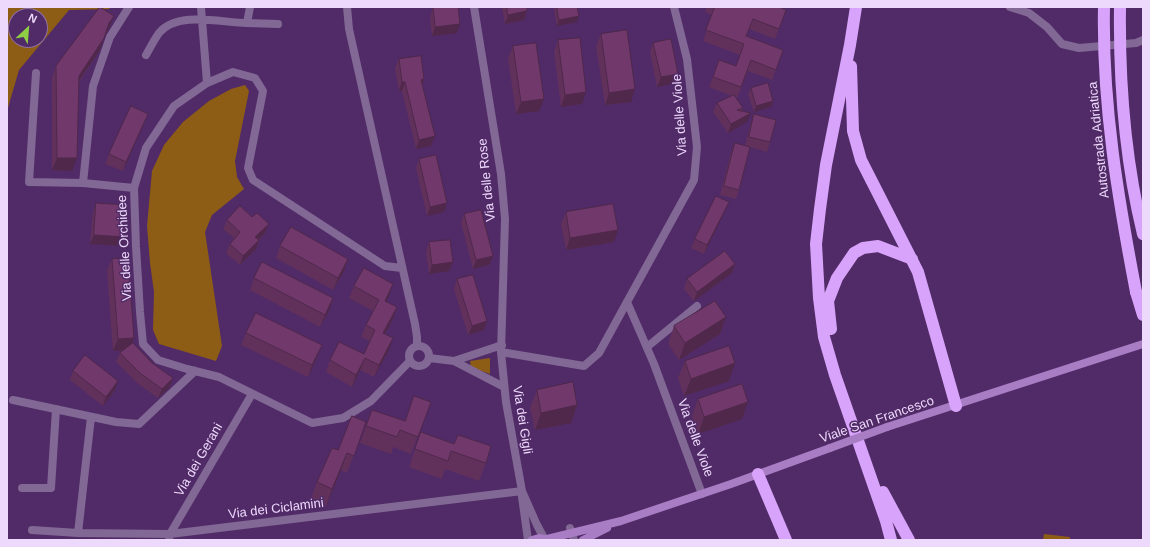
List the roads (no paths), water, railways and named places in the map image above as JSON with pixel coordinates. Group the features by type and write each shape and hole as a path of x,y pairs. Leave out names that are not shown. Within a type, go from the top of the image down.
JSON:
{"highway":[{"path":"856,7 826,166 816,244 819,298 824,337 835,375 866,461 891,540"},
{"name":"Autostrada Adriatica","path":"1104,7 1106,97 1113,160 1136,292 1143,315"},
{"path":"1120,7 1124,114 1128,151 1143,234"},
{"path":"850,45 853,131 862,160 918,272 956,406"},
{"path":"835,375 828,301 837,278 854,253 863,248 878,246 912,258"},
{"path":"866,461 909,540"},
{"path":"758,474 786,540"}],"street":[{"path":"83,183 93,86 110,37 129,7"},
{"path":"201,7 207,83"},
{"path":"247,23 250,7"},
{"path":"347,7 349,29 417,337 417,346 421,346 428,351 429,358 425,364 419,366 410,361"},
{"name":"Via delle Rose","path":"474,7 501,174 505,219 502,349"},
{"name":"Via delle Viole","path":"502,349 584,366 599,353 694,180 697,147 687,59 674,7"},
{"path":"1010,7 1029,13 1047,27 1062,44 1079,48 1136,43 1143,40"},
{"path":"146,55 160,32 176,22 202,19 278,24"},
{"name":"Via delle Orchidee","path":"402,268 385,266 253,180 248,168 263,91 255,78 233,72 207,83 174,106 146,148 134,188 138,283 143,344 158,360 219,377 312,422 343,418 371,401 410,361 410,351 417,346"},
{"path":"36,73 30,182 83,183 134,188"},
{"name":"Via delle Viole","path":"627,302 654,364 702,494"},
{"path":"647,347 697,306"},
{"name":"Viale San Francesco","path":"532,540 572,534 621,521 702,494 887,428 1143,344"},
{"path":"454,361 502,349"},
{"name":"Via dei Gigli","path":"502,349 506,402 522,491 528,540"},
{"path":"429,358 454,361 504,387"},
{"path":"13,400 116,422 139,424 195,371"},
{"name":"Via dei Gerani","path":"170,537 252,394"},
{"path":"22,488 51,488 56,409"},
{"path":"78,533 91,417"},
{"name":"Via dei Gigli","path":"522,491 537,525 546,539"},
{"name":"Via dei Ciclamini","path":"32,530 170,537 522,491"},
{"name":"Viale San Francesco","path":"583,540 621,521"}]}
